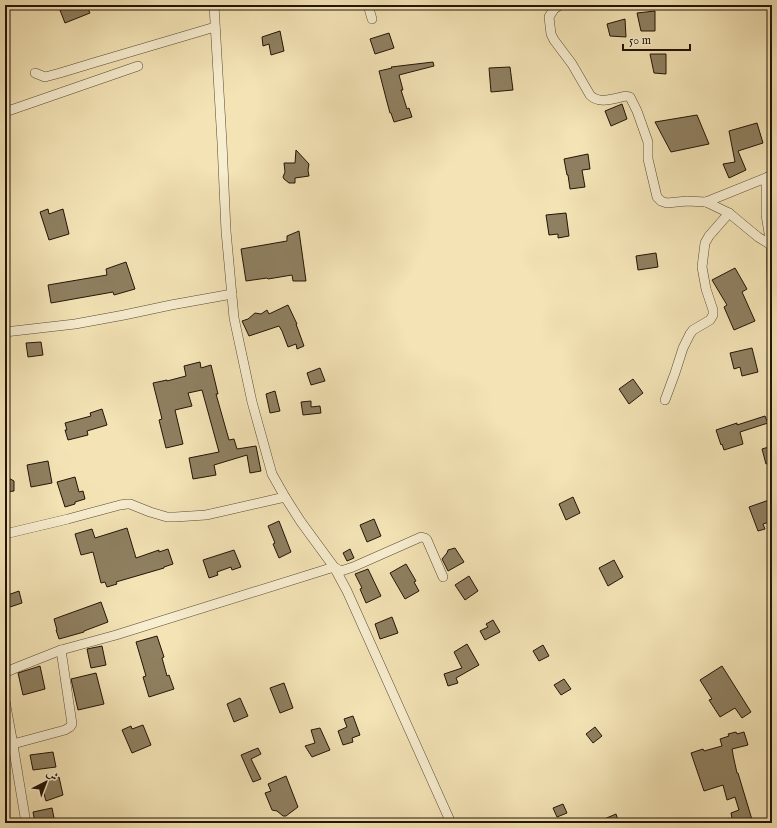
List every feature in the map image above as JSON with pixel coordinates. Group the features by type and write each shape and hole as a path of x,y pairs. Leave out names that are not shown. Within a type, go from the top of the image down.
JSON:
{"street":[{"path":"214,5 226,231 234,318 252,402 272,474 301,522 334,567 347,592 451,823"},
{"path":"368,5 372,19"},
{"path":"560,5 554,9 549,17 551,34 572,64 590,96 599,101 626,96 630,97 633,102 648,142 648,159 657,197 661,201 667,203 687,201 706,202 729,213 758,237 771,245"},
{"path":"35,73 45,77 60,74 93,62 215,27"},
{"path":"5,112 138,66"},
{"path":"706,202 770,175"},
{"path":"770,175 766,183 766,214 771,245 772,293"},
{"path":"665,400 683,348 690,334 693,330 710,320 713,315 702,267 705,242 729,213"},
{"path":"5,332 75,324 117,317 232,294"},
{"path":"5,534 68,519 120,504 130,504 167,517 175,517 206,514 286,498"},
{"path":"5,673 61,650 116,635 334,567 341,571 421,537 427,540 443,577"},
{"path":"10,741 65,730 72,724 61,650"},
{"path":"5,701 10,741 26,823"}],"building":[{"path":"58,5 86,5 90,13 65,23"},
{"path":"655,11 655,31 641,31 637,13"},
{"path":"625,19 626,37 610,36 607,24"},
{"path":"280,31 284,51 271,55 269,44 263,46 262,37"},
{"path":"389,33 394,48 375,54 370,39"},
{"path":"650,54 666,54 666,74 654,73"},
{"path":"433,62 434,66 399,75 403,90 401,90 407,109 409,108 412,117 394,122 390,113 379,71 392,68 391,67"},
{"path":"510,67 513,90 491,92 489,68"},
{"path":"622,104 627,119 611,126 605,111"},
{"path":"697,115 709,144 671,152 655,122"},
{"path":"757,123 763,143 738,151 746,170 729,178 723,164 735,162 729,131"},
{"path":"296,150 309,164 309,176 295,178 295,183 289,183 283,177 285,172 284,163 295,163"},
{"path":"588,154 590,169 582,170 585,187 570,189 564,159"},
{"path":"48,209 49,214 63,209 69,234 49,240 40,212"},
{"path":"566,213 569,236 558,238 558,234 549,235 546,215"},
{"path":"299,231 306,281 293,281 292,275 246,281 241,249 287,241 287,236"},
{"path":"656,253 658,267 638,270 636,256"},
{"path":"126,262 135,289 114,295 113,292 51,303 48,285 107,275 106,269"},
{"path":"735,268 747,289 742,292 755,321 734,330 724,307 727,305 712,280"},
{"path":"288,305 297,324 304,346 297,349 296,344 288,347 279,326 249,336 242,321 248,319 255,313 261,314 267,310 269,314"},
{"path":"41,342 43,355 28,357 26,343"},
{"path":"752,348 758,372 742,376 740,367 734,369 730,353"},
{"path":"200,362 201,368 211,365 218,394 216,394 229,440 234,439 237,449 256,446 261,471 250,473 247,455 214,465 216,475 193,479 189,458 219,452 202,390 188,393 192,406 175,410 183,444 166,448 159,420 162,419 153,383 186,376 184,366"},
{"path":"320,368 325,381 311,385 307,373"},
{"path":"633,379 643,393 629,404 619,389"},
{"path":"275,391 280,411 270,413 266,394"},
{"path":"311,401 311,407 320,406 321,413 303,415 301,402"},
{"path":"102,409 107,425 87,431 88,435 68,440 65,430 67,430 65,423 91,416 90,413"},
{"path":"765,416 768,423 740,432 743,444 724,450 716,430"},
{"path":"772,446 772,462 766,464 762,449"},
{"path":"48,461 52,483 31,487 27,465"},
{"path":"5,476 14,481 14,491 6,492"},
{"path":"75,477 79,492 83,491 85,499 65,507 57,482"},
{"path":"573,497 580,513 566,520 559,504"},
{"path":"772,499 772,521 763,524 765,529 758,531 749,507"},
{"path":"374,519 381,536 367,542 360,525"},
{"path":"279,521 291,552 279,558 268,526"},
{"path":"127,528 136,558 159,550 159,552 168,549 173,564 116,582 117,584 107,587 105,582 101,583 93,552 81,555 75,534 92,529 95,538"},
{"path":"455,548 464,562 448,571 442,559 448,550"},
{"path":"350,549 354,558 347,561 343,553"},
{"path":"234,550 241,567 232,570 231,567 217,572 218,575 209,578 203,560"},
{"path":"614,560 623,577 608,586 599,568"},
{"path":"406,564 416,581 414,582 419,591 405,599 390,573"},
{"path":"368,569 381,596 366,603 360,589 362,588 355,574"},
{"path":"469,576 478,591 465,600 455,585"},
{"path":"19,591 22,603 7,608 5,596"},
{"path":"101,602 108,622 84,632 59,639 54,619"},
{"path":"392,617 398,633 380,639 375,624"},
{"path":"493,620 500,632 485,640 480,631 488,627 486,624"},
{"path":"157,636 164,657 162,658 167,676 169,675 174,689 149,697 143,677 146,676 136,642"},
{"path":"467,644 479,665 456,678 458,683 448,686 444,674 462,668 454,652"},
{"path":"543,645 549,656 539,661 533,651"},
{"path":"102,646 106,665 91,668 87,649"},
{"path":"40,666 45,689 23,695 18,673"},
{"path":"722,666 751,712 742,718 735,708 720,717 709,700 712,699 700,680"},
{"path":"96,673 104,704 78,710 71,679"},
{"path":"564,679 571,689 561,695 554,685"},
{"path":"284,683 293,708 280,713 270,688"},
{"path":"240,698 248,716 234,722 227,704"},
{"path":"353,716 360,735 352,738 353,742 343,745 338,731 347,727 344,719"},
{"path":"143,725 151,745 132,753 122,730 131,726 132,729"},
{"path":"595,727 602,736 593,743 586,734"},
{"path":"320,728 330,750 312,757 305,746 315,743 311,730"},
{"path":"736,732 737,734 744,732 748,745 732,749 737,773 753,823 733,823 731,813 739,810 735,797 727,800 723,785 704,791 691,753 703,749 704,751 722,746 720,739 729,736 728,734"},
{"path":"258,748 261,754 251,759 261,779 253,782 241,755"},
{"path":"53,752 56,767 33,770 30,755"},
{"path":"286,776 298,807 286,816 283,816 277,811 272,810 265,793 271,791 268,784"},
{"path":"59,777 63,795 46,801 41,783"},
{"path":"563,804 567,813 557,817 553,808"},
{"path":"52,808 55,823 35,823 33,812"},
{"path":"616,814 619,823 595,823"}]}
